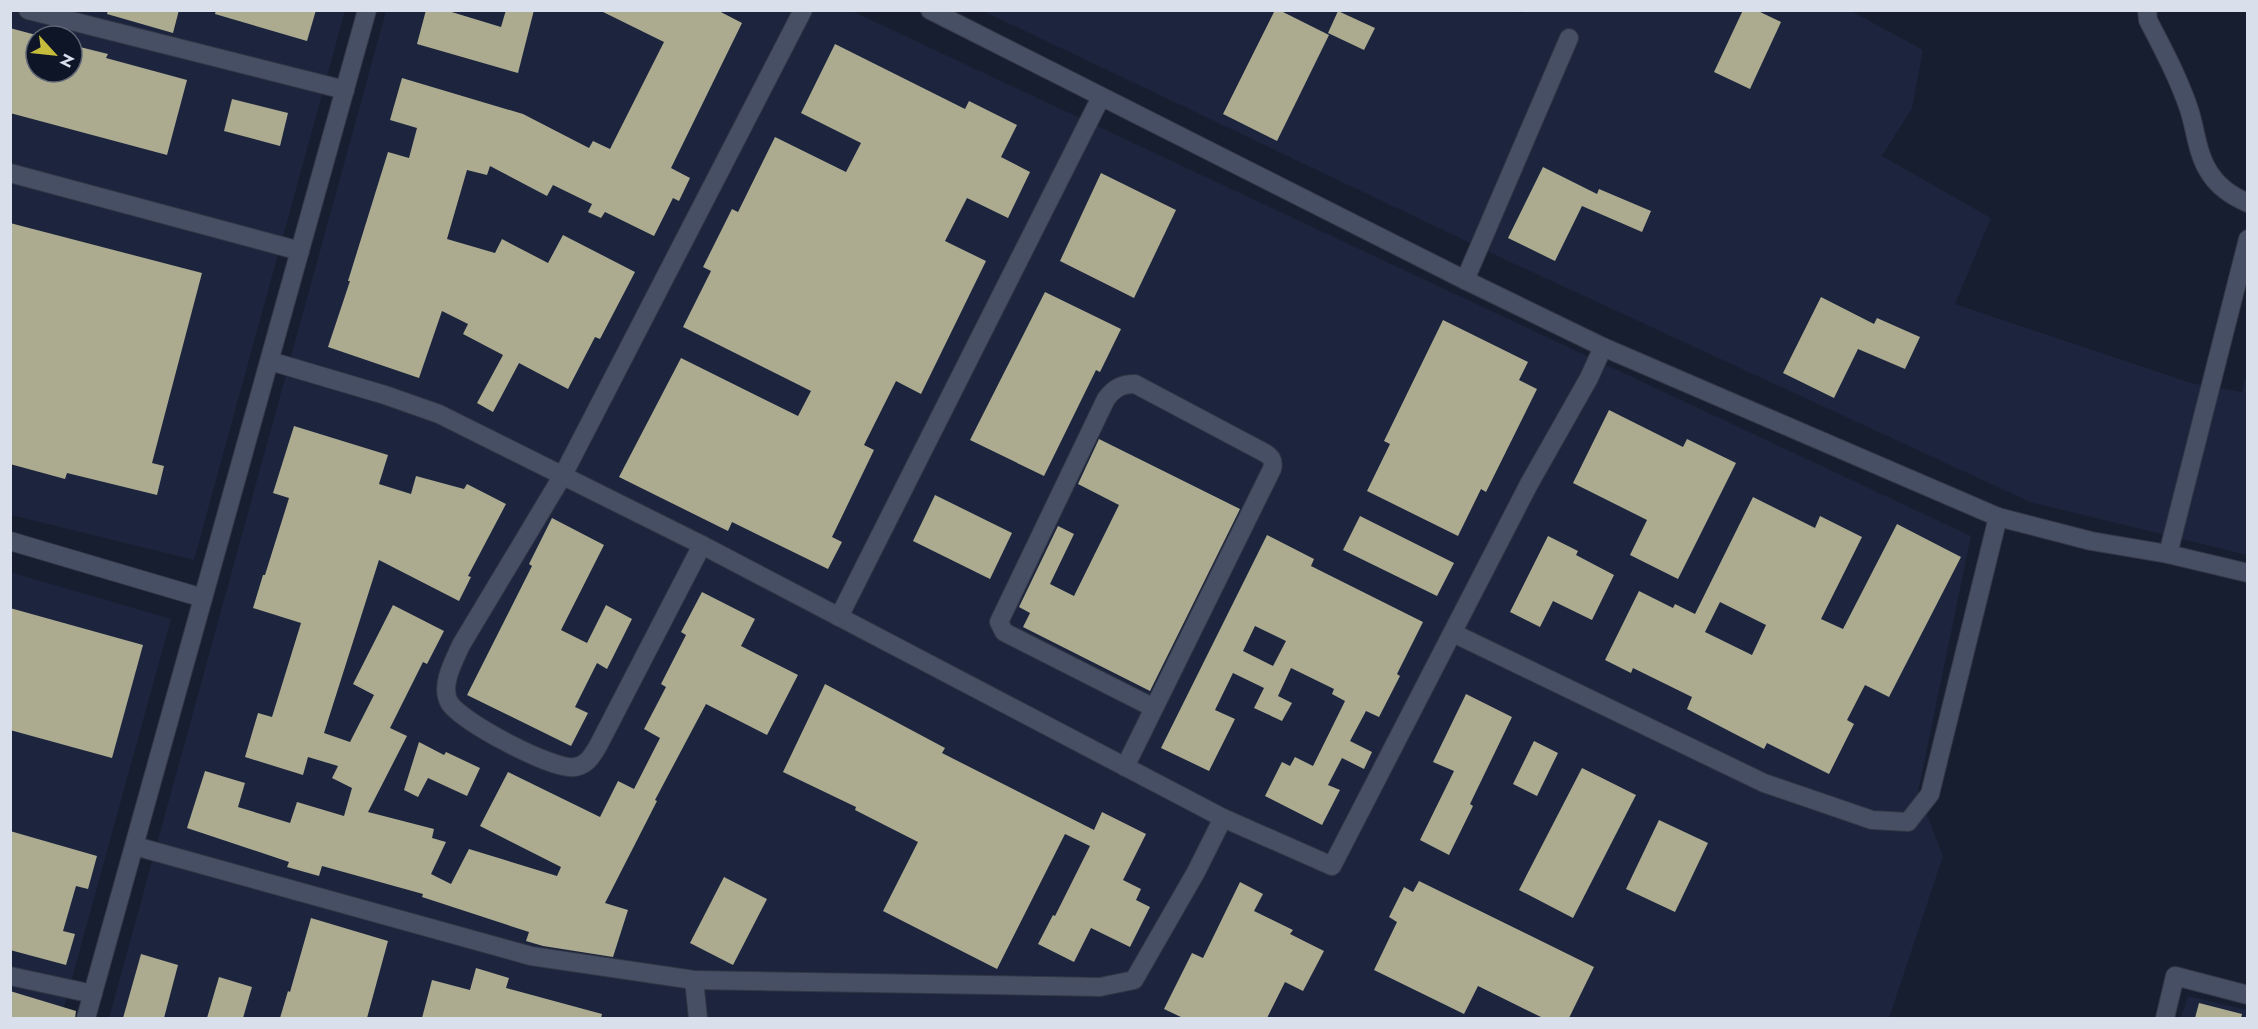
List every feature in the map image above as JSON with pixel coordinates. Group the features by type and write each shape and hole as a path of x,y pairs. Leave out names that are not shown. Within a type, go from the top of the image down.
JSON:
{"street":[{"path":"28,10 345,90"},
{"path":"86,1018 367,10"},
{"path":"702,545 598,747 587,762 574,767 556,765 527,753 458,712 449,702 446,691 450,672 461,645 562,475 803,10"},
{"path":"930,10 1465,280 1603,347 1998,518 2091,541 2168,554 2247,573"},
{"path":"2147,10 2148,20 2174,69 2203,160 2211,176 2234,197 2247,203"},
{"path":"1465,280 1569,38"},
{"path":"839,617 1101,97"},
{"path":"10,173 300,251"},
{"path":"2168,554 2247,239"},
{"path":"270,361 385,394 439,414 702,545 1223,818 1332,866 1529,484 1589,378 1603,347"},
{"path":"1125,767 1155,708 1272,469 1272,459 1269,455 1136,384 1118,386 1106,399 999,622 1004,632 1155,708"},
{"path":"1453,633 1764,783 1872,820 1908,822 1930,794 1998,518"},
{"path":"10,542 203,598"},
{"path":"135,846 531,956 694,980 1100,987 1134,980 1196,872 1223,818"},
{"path":"10,976 93,994"},
{"path":"2165,1018 2175,976 2247,995"},
{"path":"694,980 698,1018"}],"shaded area":[{"path":"1505,10 1523,13 1524,10 1851,11 1923,50 1912,108 1882,156 1991,218 1955,304 2191,383 2242,392 2247,373 2247,555 2030,502 1506,260 983,11"},
{"path":"11,11 345,11 194,560 11,515"},
{"path":"386,11 852,11 1971,536 1918,792 1943,856 1889,1018 109,1018"},
{"path":"10,572 171,619 61,1018 11,1018"},
{"path":"2188,996 2247,1010 2247,1018 2181,1018"}],"building":[{"path":"108,10 179,10 173,33 107,14"},
{"path":"216,10 316,10 307,41 215,14"},
{"path":"426,10 445,10 501,27 506,10 534,10 518,73 417,44"},
{"path":"599,10 717,10 742,23 671,168 690,178 679,201 673,198 654,236 605,212 601,218 588,212 592,204 553,185 547,196 490,166 487,175 467,170 447,239 495,253 502,239 548,263 563,235 635,272 600,339 595,337 568,389 519,363 493,412 477,403 503,355 463,334 468,324 442,311 419,378 328,347 388,152 409,158 417,128 390,120 402,78 523,114 589,148 593,141 610,149 664,42"},
{"path":"1275,10 1329,35 1277,141 1223,114"},
{"path":"1743,10 1756,10 1781,22 1750,89 1714,72"},
{"path":"1338,11 1375,28 1364,50 1328,33"},
{"path":"10,28 24,32 24,84 84,84 84,48 108,54 106,58 187,80 167,155 10,113"},
{"path":"835,44 965,109 969,101 1017,125 1001,157 1030,172 1008,218 967,198 945,241 986,261 921,394 896,381 864,445 874,450 832,537 842,542 828,569 732,522 728,531 619,477 681,358 798,416 811,391 683,327 711,271 703,267 732,209 738,212 775,137 846,172 861,143 801,113"},
{"path":"232,99 288,113 280,146 224,131"},
{"path":"1543,167 1597,194 1599,189 1651,211 1642,232 1582,206 1555,261 1508,238"},
{"path":"1101,173 1176,210 1134,298 1060,261"},
{"path":"10,223 202,273 152,463 164,466 157,495 67,473 65,479 10,464"},
{"path":"1045,292 1121,329 1100,372 1096,370 1044,476 970,440"},
{"path":"1821,297 1874,324 1877,318 1920,337 1905,369 1858,349 1834,398 1783,373"},
{"path":"1443,320 1528,362 1519,380 1537,389 1486,492 1481,489 1458,536 1367,491 1390,444 1384,441"},
{"path":"1609,410 1683,447 1687,439 1736,463 1678,579 1630,555 1647,520 1573,483"},
{"path":"294,426 388,455 379,484 411,494 416,476 464,489 467,484 506,504 468,576 471,577 459,601 379,560 324,733 350,742 374,695 353,684 393,605 444,631 427,664 423,662 390,728 407,736 368,812 434,829 432,838 446,842 431,874 451,884 469,849 557,876 561,867 480,826 508,772 600,817 618,781 634,789 660,738 644,729 666,687 661,684 686,635 681,632 702,592 755,619 741,646 798,675 767,735 706,704 655,800 657,801 605,903 628,910 613,957 543,946 526,941 529,932 422,897 423,894 322,866 319,876 287,867 289,862 187,828 205,771 245,783 238,807 290,823 297,802 344,816 352,788 332,778 338,766 308,757 303,775 245,757 258,713 272,717 301,623 253,608 289,498 273,493"},
{"path":"1099,439 1240,509 1150,691 1023,627 1030,613 1019,607 1058,526 1074,534 1050,584 1074,596 1119,505 1078,484"},
{"path":"935,495 1012,533 990,579 913,541"},
{"path":"1753,497 1815,528 1820,516 1862,537 1821,619 1843,629 1897,524 1961,557 1889,697 1865,685 1847,720 1854,724 1829,774 1767,743 1764,749 1687,709 1692,697 1633,668 1631,673 1605,660 1639,591 1673,608 1675,604 1695,614","holes":["1720,602 1766,625 1752,655 1705,632"]},
{"path":"1360,516 1454,563 1437,596 1343,550"},
{"path":"552,518 604,545 561,630 587,643 606,605 632,619 607,669 597,663 575,707 588,713 571,746 467,695 532,566 529,564"},
{"path":"1267,535 1314,559 1311,566 1423,622 1397,674 1400,676 1379,717 1366,711 1350,741 1372,752 1364,769 1342,758 1328,785 1340,790 1322,825 1265,796 1282,762 1290,766 1295,757 1313,766 1345,701 1332,694 1334,689 1291,668 1278,696 1292,703 1282,721 1254,708 1264,688 1233,673 1215,710 1235,719 1209,771 1161,748","holes":["1255,626 1286,641 1273,666 1243,651"]},
{"path":"1548,536 1578,551 1576,555 1614,575 1592,620 1553,601 1540,627 1510,612"},
{"path":"10,608 143,645 112,758 10,730"},
{"path":"825,684 945,748 942,753 1094,830 1102,812 1146,834 1123,880 1141,889 1136,900 1150,907 1130,947 1091,928 1074,962 1038,944 1053,915 1055,916 1090,846 1065,834 997,969 883,911 918,842 855,810 856,807 783,772"},
{"path":"1466,694 1512,717 1470,804 1473,806 1449,855 1420,840 1454,771 1433,762"},
{"path":"1534,741 1558,753 1537,796 1513,784"},
{"path":"419,742 444,755 446,752 480,768 467,796 428,778 418,797 404,790"},
{"path":"1582,768 1636,795 1573,918 1519,890"},
{"path":"1659,820 1708,843 1675,912 1626,889"},
{"path":"10,831 97,856 88,889 76,886 63,931 75,934 66,965 10,950"},
{"path":"724,877 767,899 733,965 690,943"},
{"path":"1419,881 1594,967 1569,1018 1543,1018 1478,986 1464,1014 1374,970 1397,922 1389,917 1404,887 1413,892"},
{"path":"1240,882 1263,894 1254,911 1293,930 1290,934 1324,951 1303,991 1285,982 1267,1018 1183,1018 1164,1009 1192,953 1203,958"},
{"path":"311,918 388,941 367,1018 280,1018 288,991 290,992"},
{"path":"141,954 178,965 164,1018 123,1018"},
{"path":"476,968 509,978 506,988 602,1014 601,1018 422,1018 432,980 470,990"},
{"path":"219,977 252,987 243,1018 207,1018"},
{"path":"10,991 76,1011 75,1018 10,1018"},
{"path":"2199,1003 2242,1014 2241,1018 2195,1018"}]}
